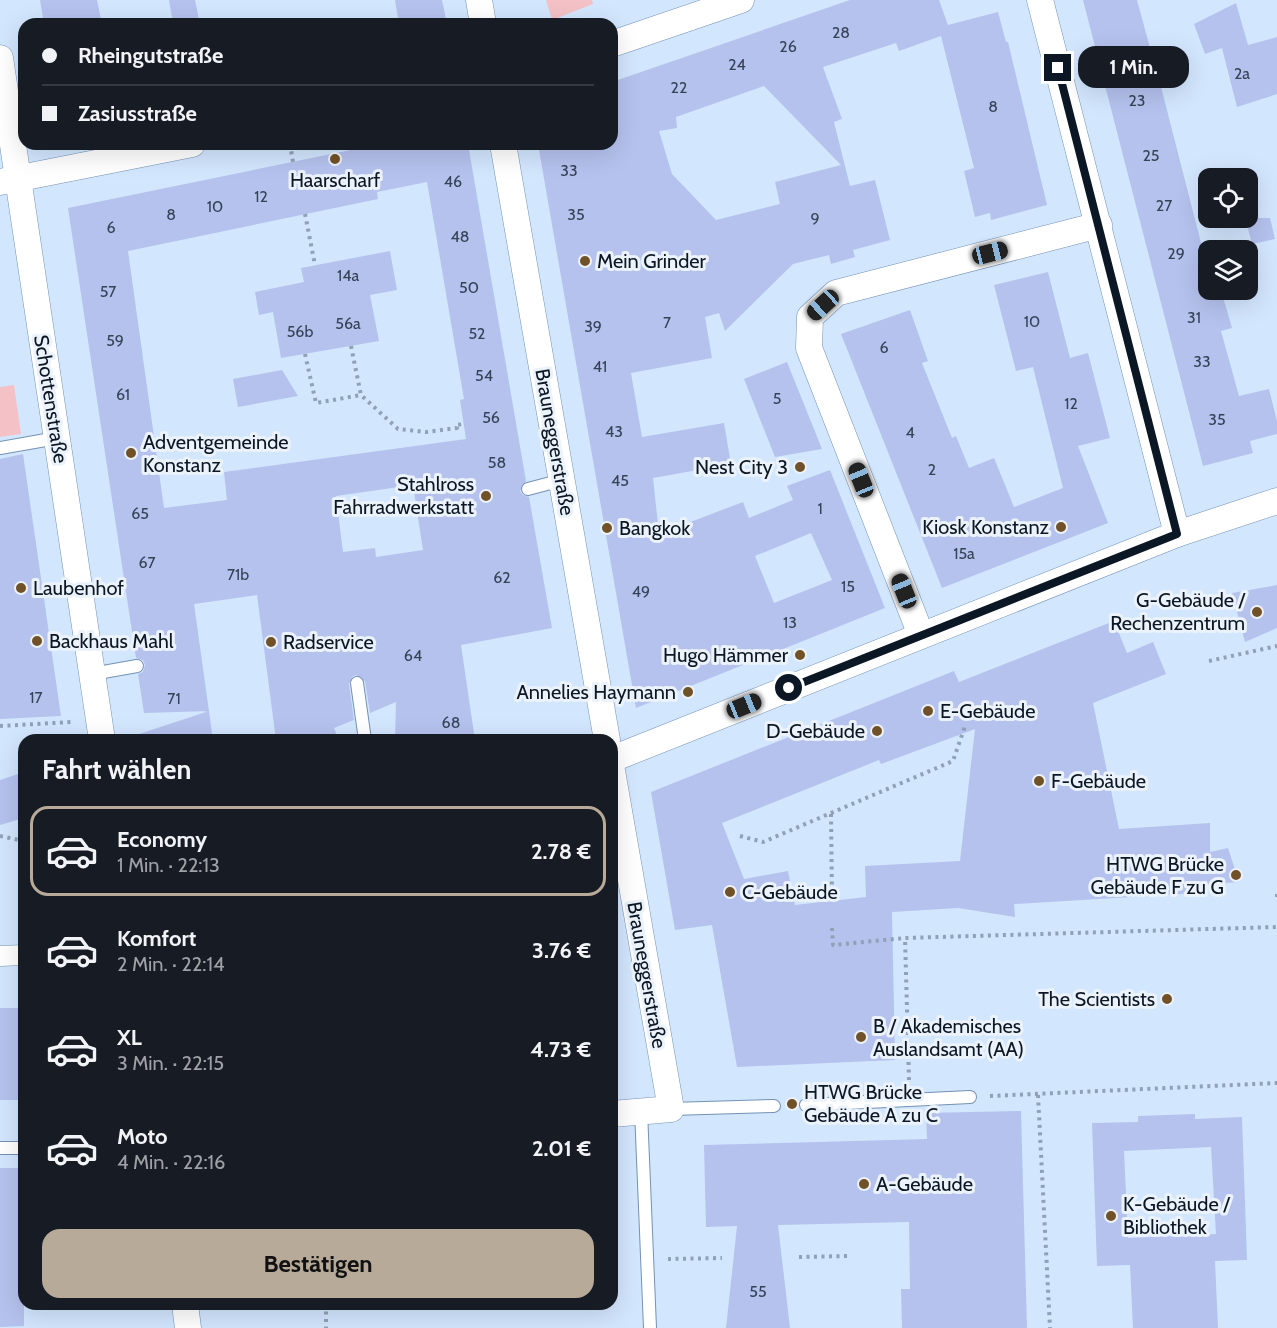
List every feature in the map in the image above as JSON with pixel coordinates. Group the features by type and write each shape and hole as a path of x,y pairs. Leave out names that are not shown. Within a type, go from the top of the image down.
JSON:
{"street":[{"path":"479,0 482,18"},
{"path":"618,42 741,0"},
{"path":"1040,0 1177,534"},
{"name":"Schottenstraße","path":"0,58 9,180 57,438 100,729"},
{"path":"9,180 162,150"},
{"name":"Brauneggerstraße","path":"505,150 606,734"},
{"path":"921,635 809,348 810,316 836,293 1099,225"},
{"path":"618,757 1177,534 1277,501"},
{"name":"Brauneggerstraße","path":"618,806 670,1109"},
{"path":"0,956 18,955"},
{"path":"618,1114 670,1109"},
{"path":"185,1310 188,1328"}],"lane":[{"path":"0,448 57,438"},
{"path":"528,489 562,480"},
{"path":"92,674 137,666"},
{"path":"357,683 364,734"},
{"path":"806,1105 970,1096"},
{"path":"670,1109 774,1106"},
{"path":"642,1112 650,1328"},
{"path":"0,1148 18,1148"}],"path":[{"path":"291,150 293,162"},
{"path":"305,214 315,265"},
{"path":"351,346 361,395 398,429 426,432 457,429 456,425 464,424"},
{"path":"305,354 316,403 361,395"},
{"path":"1209,661 1277,645"},
{"path":"0,726 58,723 100,729"},
{"path":"740,836 763,842 953,761 965,726"},
{"path":"831,814 832,897"},
{"path":"0,836 18,840"},
{"path":"832,928 833,945 905,938 1277,927"},
{"path":"905,938 910,1098"},
{"path":"970,1096 1038,1095 1277,1083"},
{"path":"1038,1095 1050,1328"},
{"path":"799,1257 848,1256"},
{"path":"646,1260 722,1258"},
{"path":"326,1310 326,1328"}],"shaded area":[{"path":"546,0 592,0 593,4 557,18 551,18"},
{"path":"14,385 21,434 0,437 0,387"}],"building":[{"path":"40,0 97,0 101,18 43,18"},
{"path":"169,0 195,0 199,18 172,18"},
{"path":"395,0 442,0 446,18 398,18"},
{"path":"850,0 939,0 948,25 998,12 1006,42 1008,42 1047,205 991,220 990,213 975,217 964,171 974,168 941,36 899,51 896,43 823,67 842,119 834,122 850,186 875,180 890,240 853,250 855,257 831,264 829,255 793,264 725,331 719,313 705,317 712,358 631,373 642,437 724,423 731,464 653,478 659,534 743,502 749,518 793,500 787,486 830,470 885,608 636,708 539,150 618,150 618,80","holes":["764,86 841,165 775,182 780,204 716,220 672,174 659,131 677,128 676,117","811,533 832,580 774,603 755,556"]},
{"path":"1083,0 1137,0 1152,55 1163,78 1159,79 1200,240 1198,240 1198,300 1224,300 1232,328 1221,331 1239,396 1269,389 1277,421 1277,434 1250,441 1253,453 1203,466"},
{"path":"1236,3 1248,45 1277,37 1277,94 1237,107 1222,48 1205,54 1194,24"},
{"path":"351,150 469,150 526,481 520,491 529,497 552,628 461,645 474,734 395,734 396,702 370,713 365,681 356,675 352,677 349,684 354,720 334,728 336,734 275,734 257,595 194,604 209,711 144,713 138,674 143,672 145,665 143,660 136,658 68,208","holes":["427,182 464,399 460,400 466,439 224,472 227,500 164,508 128,251 378,199 377,192","413,485 423,550 376,557 375,548 343,552 336,496"]},
{"path":"1258,218 1270,218 1275,239 1258,243 1258,240 1251,240 1248,228 1258,228"},
{"path":"390,251 397,290 370,295 379,341 281,358 273,312 259,315 255,292 304,282 301,268"},
{"path":"1048,272 1070,358 1088,353 1110,438 1078,446 1108,523 942,588 841,334 910,310 928,361 922,363 952,438 956,436 969,468 994,458 1014,507 1063,488 1033,367 1016,371 994,285"},
{"path":"787,362 822,449 775,457 744,379"},
{"path":"282,370 298,396 238,407 233,379"},
{"name":"Laubenhof","path":"23,454 61,716 0,719 0,459"},
{"name":"G-Gebäude / Rechenzentrum","path":"1277,585 1277,628 1245,642 1232,593"},
{"path":"1114,621 1127,653 1153,642 1166,674 1093,703 1119,829 1210,823 1210,852 1228,848 1239,882 1197,885 1198,893 1014,904 1015,917 958,908 892,912 895,1060 737,1067 712,925 675,930 651,792 954,671 959,682","holes":["975,729 960,861 865,866 866,897 795,905 788,871 744,879 722,823 879,760 881,764"]},
{"path":"209,711 212,734 139,734"},
{"path":"18,774 18,820 0,825 0,780"},
{"path":"0,1008 18,1008 18,1100 0,1100"},
{"name":"A-Gebäude","path":"1021,1111 1027,1328 902,1328 901,1289 910,1289 909,1222 778,1225 790,1328 726,1328 737,1226 706,1227 704,1145 927,1139 926,1113"},
{"name":"K-Gebäude / Bibliothek","path":"1195,1114 1195,1119 1242,1117 1247,1260 1215,1261 1218,1328 1133,1328 1130,1265 1097,1266 1092,1123 1138,1122 1138,1116","holes":["1211,1147 1216,1234 1128,1238 1124,1151"]},
{"path":"0,1168 18,1168 18,1310 24,1310 24,1326 0,1327"}],"place":[{"name":"Haarscharf","path":"335,159"},
{"name":"Mein Grinder","path":"585,261"},
{"name":"Adventgemeinde Konstanz","path":"131,453"},
{"name":"Nest City 3","path":"800,467"},
{"name":"Stahlross Fahrradwerkstatt","path":"486,496"},
{"name":"Kiosk Konstanz","path":"1061,527"},
{"name":"Bangkok","path":"607,528"},
{"name":"Laubenhof","path":"21,588"},
{"name":"G-Gebäude / Rechenzentrum","path":"1257,612"},
{"name":"Backhaus Mahl","path":"37,641"},
{"name":"Radservice","path":"271,642"},
{"name":"Hugo Hämmer","path":"800,655"},
{"name":"Annelies Haymann","path":"688,692"},
{"name":"E-Gebäude","path":"928,711"},
{"name":"D-Gebäude","path":"877,731"},
{"name":"F-Gebäude","path":"1039,781"},
{"name":"HTWG Brücke Gebäude F zu G","path":"1236,875"},
{"name":"C-Gebäude","path":"730,892"},
{"name":"The Scientists","path":"1167,999"},
{"name":"B / Akademisches Auslandsamt (AA)","path":"861,1037"},
{"name":"HTWG Brücke Gebäude A zu C","path":"792,1104"},
{"name":"A-Gebäude","path":"864,1184"},
{"name":"K-Gebäude / Bibliothek","path":"1111,1216"}],"route":[{"path":"789,688 1177,534 1058,68"}]}
